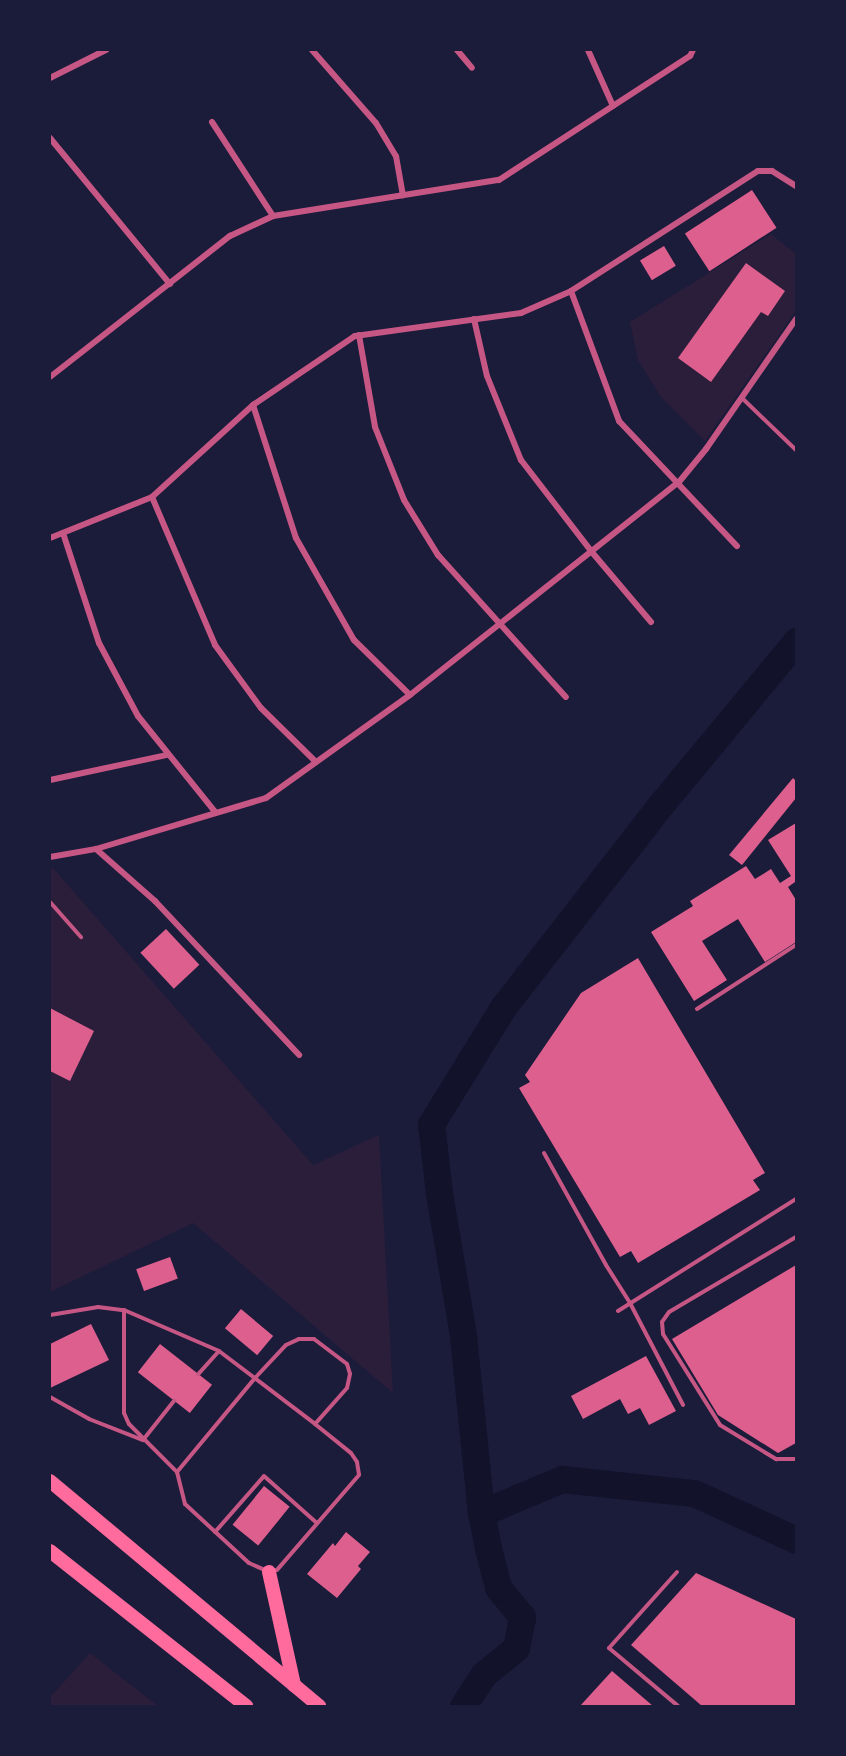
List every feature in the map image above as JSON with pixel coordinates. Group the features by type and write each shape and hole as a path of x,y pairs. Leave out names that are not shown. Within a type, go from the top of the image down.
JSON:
{"highway":[{"path":"50,1481 319,1707"},
{"path":"50,1551 246,1707"},
{"path":"269,1572 294,1685"}],"street":[{"path":"50,78 106,50"},
{"path":"312,50 376,123 396,156 403,195"},
{"path":"457,50 472,68"},
{"path":"588,50 613,106"},
{"path":"50,377 230,236 273,216 499,180 690,56 693,50"},
{"path":"212,122 273,216"},
{"path":"50,138 170,284"},
{"path":"50,538 153,497 253,405 358,335 521,313 571,291 758,171 772,171 796,186"},
{"path":"571,291 619,421 737,546"},
{"path":"474,319 487,376 521,460 591,551 651,622"},
{"path":"50,857 96,849 266,798 410,695 679,482 742,398 796,320"},
{"path":"358,335 375,427 404,500 438,555 566,697"},
{"path":"253,405 296,538 354,640 410,695"},
{"path":"153,497 215,645 261,708 316,762"},
{"path":"63,533 99,643 138,716 167,755 216,813"},
{"path":"50,780 167,755"},
{"path":"96,849 155,901 299,1055"}],"lane":[{"path":"742,398 796,450"},
{"path":"50,902 81,937"},
{"path":"697,1009 796,945"},
{"path":"544,1153 606,1265 630,1303 683,1405"},
{"path":"618,1311 796,1200"},
{"path":"796,1237 669,1312 662,1322 663,1334 720,1425 776,1459 796,1459"},
{"path":"50,1315 98,1307 124,1310 219,1351 351,1453 357,1462 359,1475 277,1570 269,1572 249,1563 185,1504 177,1472 129,1424 124,1413 124,1310"},
{"path":"177,1472 255,1378 286,1345 299,1339 314,1339 347,1364 350,1374 347,1388 315,1424"},
{"path":"198,1374 219,1351"},
{"path":"50,1397 89,1419 143,1440"},
{"path":"143,1440 174,1401"},
{"path":"215,1532 264,1476 317,1523"},
{"path":"677,1572 609,1648 678,1707"}],"shaded area":[{"path":"771,234 796,254 796,311 705,441 661,397 638,360 630,322"},
{"path":"53,868 313,1165 379,1135 393,1393 193,1223 50,1292 50,869"},
{"path":"90,1653 158,1706 50,1706 50,1697"}],"building":[{"path":"752,190 777,228 709,271 685,234"},
{"path":"664,246 676,266 652,280 640,260"},
{"path":"746,263 785,291 768,316 761,312 711,382 678,358"},
{"path":"793,778 796,781 796,798 742,865 729,855"},
{"path":"796,823 796,885 795,882 788,887 796,900 796,942 765,962 738,919 702,941 727,980 694,1001 651,932 693,906 690,901 746,866 755,879 771,869 780,883 791,876 768,840"},
{"path":"166,929 199,965 174,989 140,953"},
{"path":"638,958 765,1173 753,1180 760,1190 638,1263 631,1251 620,1257 519,1088 530,1082 525,1075 581,993"},
{"path":"50,1008 94,1031 70,1081 50,1071"},
{"path":"170,1257 178,1279 144,1291 136,1269"},
{"path":"796,1265 796,1443 778,1453 718,1415 672,1339"},
{"path":"241,1309 273,1336 257,1355 225,1328"},
{"path":"91,1324 109,1360 50,1388 50,1344"},
{"path":"160,1344 212,1385 190,1413 138,1372"},
{"path":"646,1356 676,1411 649,1425 640,1408 628,1414 620,1399 583,1419 571,1396"},
{"path":"264,1486 290,1507 258,1546 233,1525"},
{"path":"346,1532 370,1552 358,1566 361,1569 337,1598 307,1574 333,1543 335,1546"},
{"path":"696,1573 796,1619 796,1706 702,1706 631,1645"},
{"path":"612,1671 653,1706 580,1706"}],"waterway":[{"path":"463,1706 484,1674 516,1648 522,1617 498,1587 481,1513 463,1335 439,1193 431,1124 504,1006 663,802 796,641"},
{"path":"481,1513 562,1479 694,1493 796,1540"}]}
